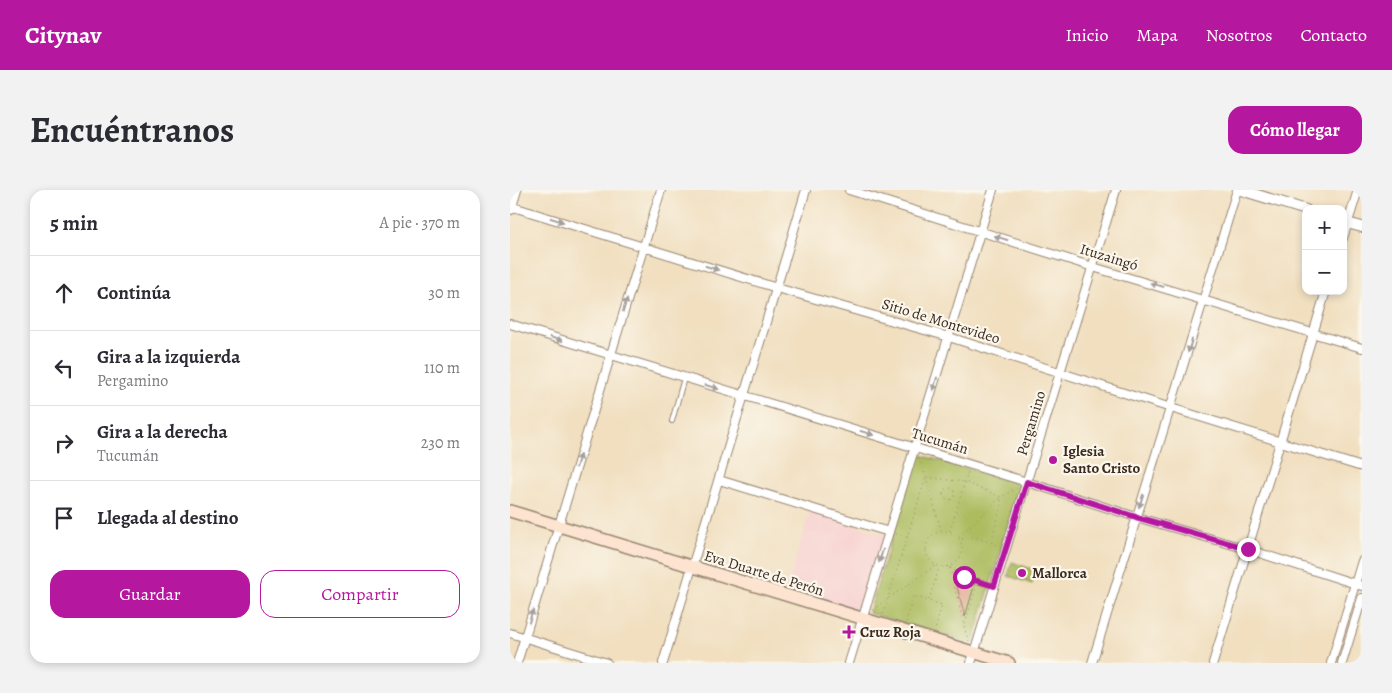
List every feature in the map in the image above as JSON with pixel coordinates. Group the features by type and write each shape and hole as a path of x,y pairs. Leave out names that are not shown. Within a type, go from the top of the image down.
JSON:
{"main road":[{"name":"Eva Duarte de Perón","path":"510,511 862,619 932,638 973,657 1010,663"}],"street":[{"path":"510,208 517,190"},
{"path":"517,663 661,190"},
{"path":"663,663 720,480 806,190"},
{"name":"Ituzaingó","path":"849,190 1093,267 1362,348"},
{"path":"849,663 993,190"},
{"name":"Pergamino","path":"973,657 1116,190"},
{"path":"1092,663 1237,190"},
{"path":"1241,190 1302,209"},
{"path":"1347,219 1358,190"},
{"name":"Sitio de Montevideo","path":"510,208 949,337 1362,467"},
{"path":"1347,222 1362,227"},
{"path":"1213,663 1325,295"},
{"name":"Tucumán","path":"510,324 1359,584"},
{"path":"720,480 889,532"},
{"path":"1331,663 1359,584 1362,561"},
{"path":"1342,663 1362,598"},
{"path":"510,633 607,663"}],"lane":[{"path":"672,421 684,378"}],"path":[{"path":"915,448 926,477 941,531"},
{"path":"950,531 971,465"},
{"path":"926,477 965,482 1001,497"},
{"path":"880,623 926,477"},
{"path":"958,537 1001,497 1027,482"},
{"path":"950,488 955,491 955,495 952,499 948,500 944,496 944,492 950,488"},
{"path":"955,495 961,497"},
{"path":"990,542 1001,507 1001,497"},
{"path":"941,531 950,531 961,540 963,545 962,556 959,561 950,567 939,567 928,557 926,546 931,536 941,531"},
{"path":"889,532 908,536"},
{"path":"961,540 973,537 1007,547"},
{"path":"862,619 935,565"},
{"path":"929,601 939,567"},
{"path":"950,567 960,575 994,586"},
{"path":"950,567 973,657"},
{"path":"964,626 978,582"},
{"path":"904,630 913,596 942,605 932,638"}],"shaded area":[{"path":"810,511 886,535 862,613 786,591"}],"green space":[{"path":"917,454 1020,484 973,644 869,613"},
{"name":"Mallorca","path":"1012,562 1037,571 1032,584 1008,576"}],"building":[{"path":"954,575 975,583 965,617"}],"place":[{"name":"Iglesia Santo Cristo","path":"1053,460"},
{"name":"Mallorca","path":"1022,573"},
{"name":"Cruz Roja","path":"849,632"}],"route":[{"path":"964,577 994,586 1027,482 1136,517 1248,549"}]}
